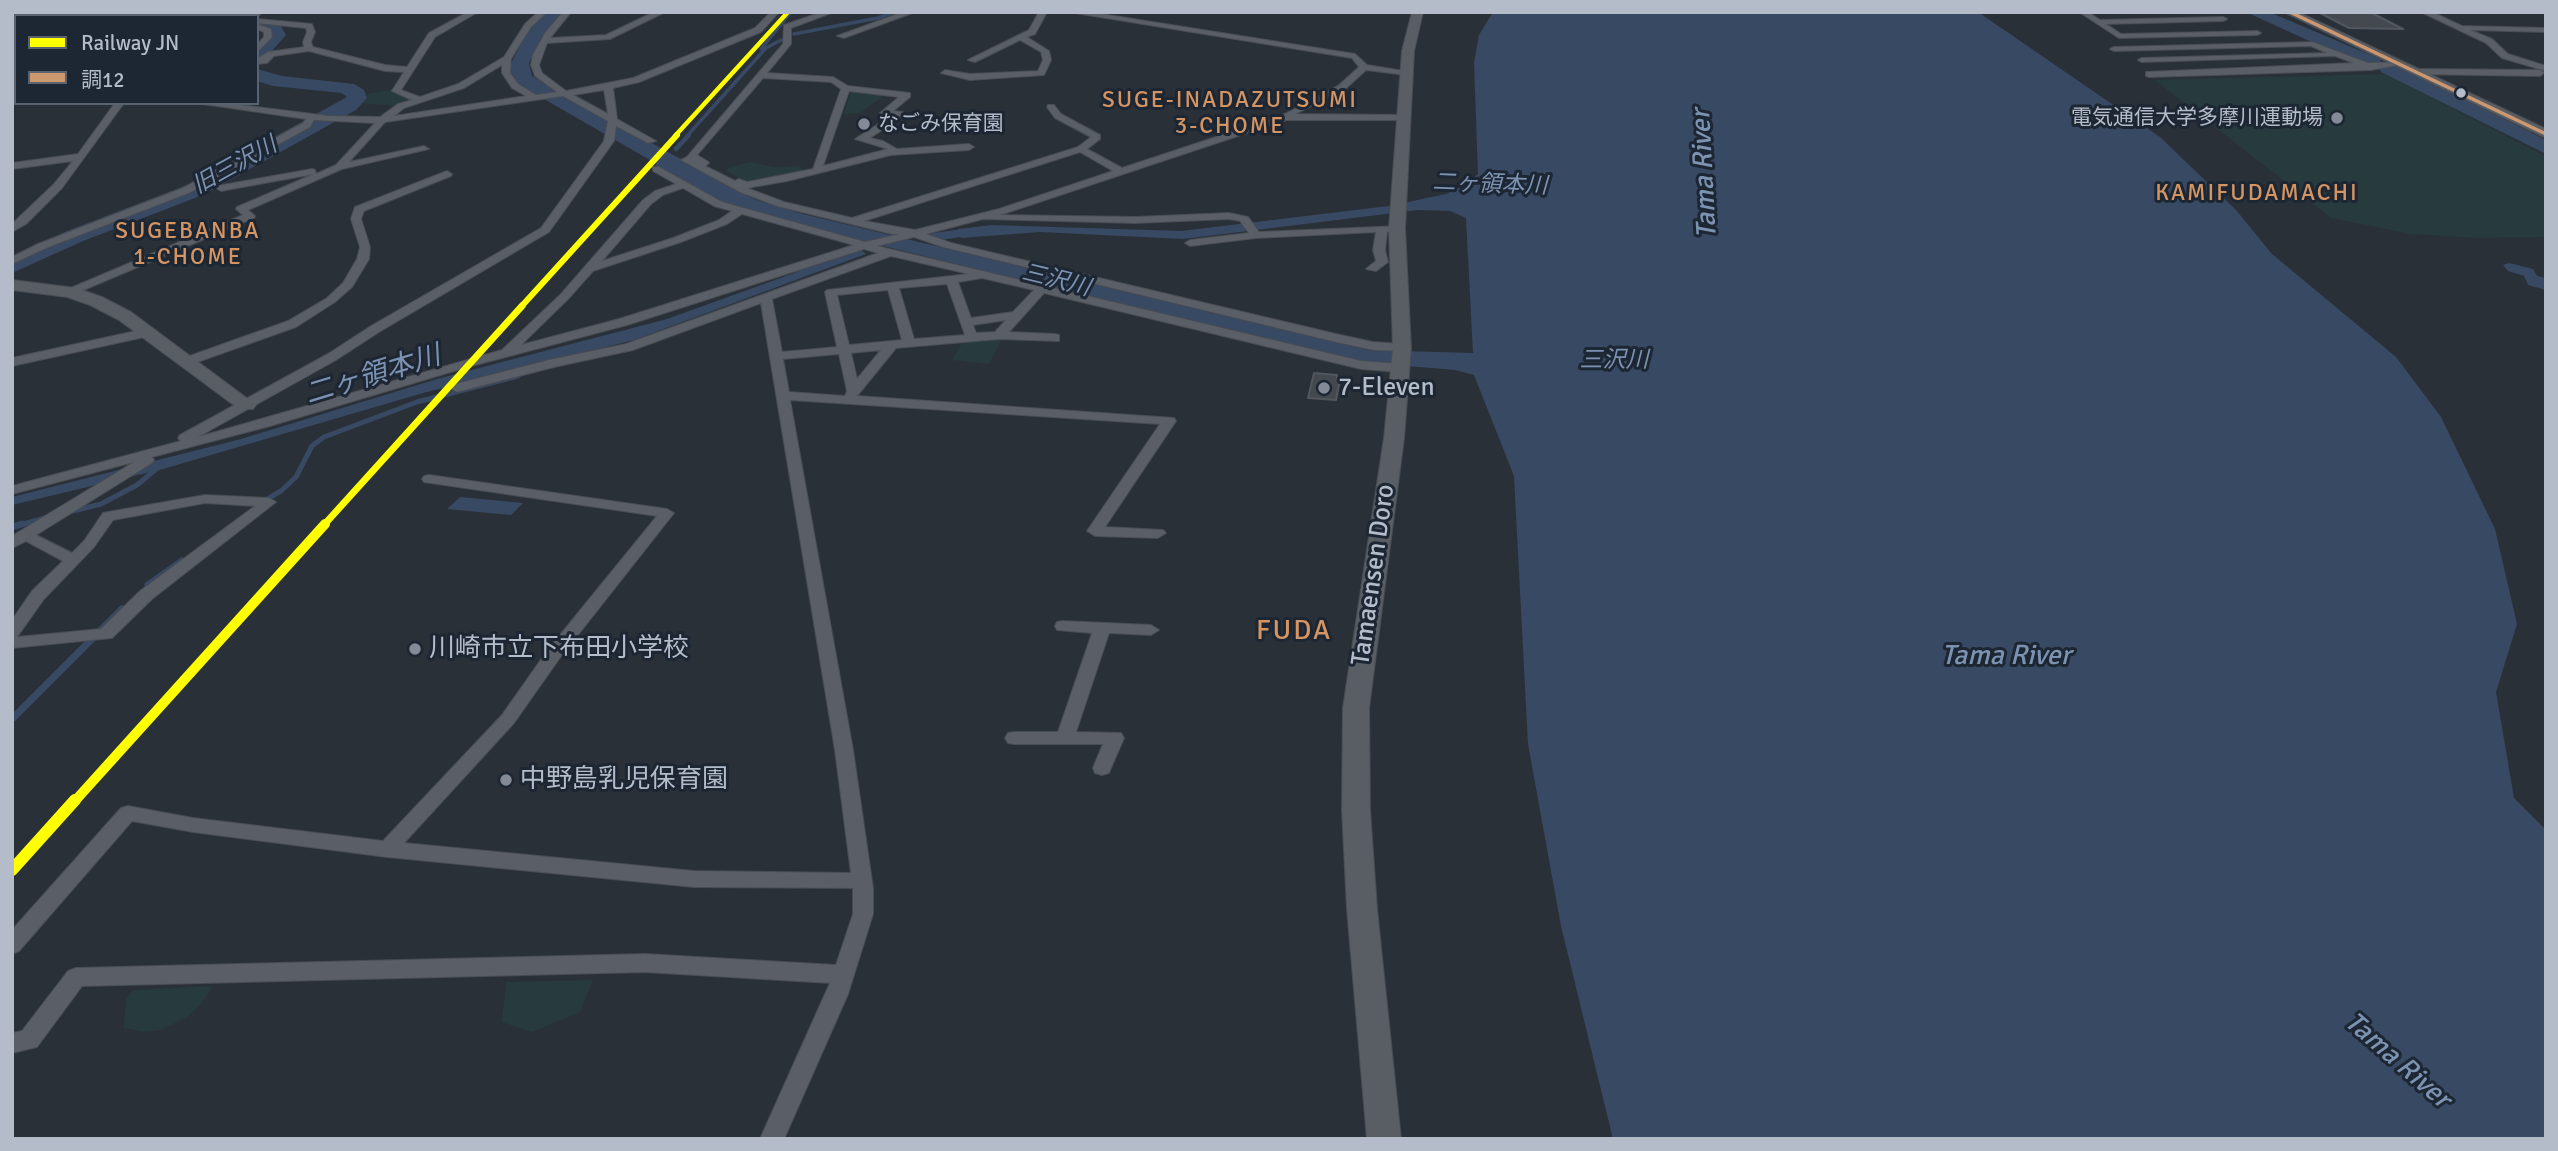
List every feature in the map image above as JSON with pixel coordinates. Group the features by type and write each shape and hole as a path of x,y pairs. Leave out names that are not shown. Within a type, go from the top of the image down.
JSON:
{"main road":[{"path":"246,14 256,13"}],"street":[{"path":"421,100 396,92 432,35 474,12"},
{"path":"70,292 250,216 242,209 338,168 382,120 401,106 461,86 507,59 528,26 543,12"},
{"path":"567,12 554,26 535,65 545,81 651,141"},
{"path":"545,41 607,37 661,12"},
{"path":"257,105 330,119 382,120 608,87 636,80 758,30 775,12"},
{"path":"830,12 787,27 787,44 691,156 746,185 891,152 969,147"},
{"path":"841,36 886,17 911,12"},
{"path":"972,60 1032,32 1043,12"},
{"path":"1073,12 1355,56 1364,67 1406,72"},
{"name":"Tamaensen Doro","path":"1384,1139 1362,909 1356,810 1356,708 1394,438 1401,358 1392,226 1400,190 1406,72 1414,21 1418,12"},
{"path":"2083,12 2119,36 2257,33 2213,12"},
{"path":"2289,12 2546,134"},
{"path":"2425,12 2489,41 2505,56 2546,71"},
{"path":"2098,22 2223,19"},
{"path":"2503,20 2512,27"},
{"path":"259,24 309,26 309,49"},
{"path":"259,25 268,31 268,37 259,48"},
{"path":"2459,27 2546,30"},
{"path":"945,73 970,77 1041,73 1048,60 1045,51 1022,38"},
{"path":"2114,49 2312,44 2371,67"},
{"path":"2244,45 2294,69"},
{"path":"2174,47 2218,72"},
{"path":"259,61 271,54 309,49 385,68 409,70"},
{"path":"2142,60 2342,55"},
{"path":"507,59 506,73 515,86 535,98"},
{"path":"2149,74 2400,64"},
{"path":"12,489 163,451 624,322 867,245 979,217 1285,117 1341,88 1364,67"},
{"path":"2417,72 2546,71"},
{"path":"761,75 823,78 846,88 907,95 885,113 900,114 860,139 893,148 891,152"},
{"path":"19,539 149,459 545,230 609,141 613,120 608,87"},
{"path":"817,170 846,88"},
{"path":"12,229 58,186 119,105"},
{"path":"852,222 1081,149 1097,137 1058,116 1051,107"},
{"path":"12,261 42,246 196,186 307,125 314,117"},
{"path":"1285,117 1404,118"},
{"path":"221,188 338,168 424,149"},
{"path":"1081,149 1121,172"},
{"path":"12,166 80,158"},
{"path":"686,160 744,190 852,222 892,231 906,230 908,234 947,245 1373,346 1401,358"},
{"path":"656,169 718,204 867,245 1361,365 1401,358"},
{"path":"185,362 292,324 331,300 348,285 363,259 365,247 356,219 359,209 447,174"},
{"path":"505,354 591,268 647,202 659,193 683,185"},
{"path":"591,268 677,240 723,222 739,211"},
{"path":"979,217 1001,220 1135,220 1205,216 1244,219 1256,235"},
{"path":"1190,243 1256,235 1392,226"},
{"path":"1372,269 1382,262 1379,250 1392,226"},
{"path":"457,388 629,346 893,251"},
{"path":"851,395 831,292 994,276"},
{"path":"951,279 972,338"},
{"path":"12,285 70,292 96,301 125,316 246,405"},
{"path":"892,285 909,344"},
{"path":"999,335 1042,288"},
{"path":"766,297 844,750 863,888 863,914 844,975 772,1139"},
{"path":"968,322 1018,315"},
{"path":"12,362 145,332"},
{"path":"776,356 999,335 1055,338"},
{"path":"851,395 891,346"},
{"path":"783,396 851,395 1169,421 1095,531 1158,533"},
{"path":"387,849 508,719 553,655 667,513 429,479"},
{"path":"12,633 38,595 74,560 108,516 205,499 269,502 146,595 106,634 12,643"},
{"path":"19,539 74,560"},
{"path":"1063,626 1151,630"},
{"path":"1066,736 1102,629"},
{"path":"1014,738 1115,738 1102,768"},
{"path":"12,945 128,813 193,825 387,849 694,879 830,883 860,880"},
{"path":"12,1043 29,1040 76,977 645,963 844,975"}],"green space":[{"name":"電気通信大学多摩川運動場","path":"2385,74 2546,156 2546,237 2479,238 2411,234 2331,218 2155,80"},
{"path":"393,89 392,92 413,100 395,106 362,103 368,94"},
{"path":"851,90 887,94 860,113 844,114"},
{"path":"750,162 774,167 800,166 804,171 744,181 727,171 728,168"},
{"path":"1002,339 989,364 952,360 963,341"},
{"path":"593,980 580,1012 532,1032 502,1022 506,982"},
{"path":"213,986 201,1004 187,1017 161,1030 145,1032 124,1028 126,999 133,990"}],"water":[{"name":"Tama River","path":"1493,12 1978,12 2160,137 2236,210 2272,254 2396,357 2441,417 2495,529 2517,624 2496,692 2514,798 2546,830 2546,1139 1613,1139 1561,926 1528,744 1514,476 1474,375 1455,370 1349,361 827,232 722,202 655,165 667,155 754,199 803,214 1367,350 1473,353 1466,218 1450,211 1418,210 1183,239 1040,232 961,238 958,229 992,225 1181,231 1389,206 1446,194 1465,185 1478,174 1474,63 1479,35"},
{"path":"861,250 866,254 634,340 423,393 163,469 12,505 12,497 241,439 437,379 667,319 797,272 794,271"},
{"path":"2509,263 2533,269 2537,276 2546,278 2546,290 2528,285 2524,276 2508,271 2503,265"},
{"path":"460,497 523,503 511,515 447,509"}],"building":[{"path":"2318,12 2370,12 2403,29 2349,28"},
{"name":"7-Eleven","path":"1314,373 1337,375 1337,379 1340,379 1336,400 1308,398"}],"waterway":[{"name":"旧三沢川","path":"51,12 144,12"},
{"name":"三沢川","path":"555,12 535,34 520,63 520,73 525,80 703,181"},
{"path":"761,49 791,12"},
{"path":"794,34 878,18 894,12"},
{"path":"2254,12 2373,63"},
{"name":"旧三沢川","path":"259,24 274,28 277,35 259,55"},
{"path":"687,136 766,48 781,40"},
{"path":"2388,68 2546,148"},
{"name":"旧三沢川","path":"12,266 75,236 195,190 349,106 357,98 357,94 347,88 280,82 259,76"},
{"path":"676,149 689,135"},
{"name":"二ヶ領本川","path":"933,237 985,230"},
{"path":"264,501 281,491 296,477 312,446 324,437 417,402 518,376"},
{"path":"69,512 101,504 137,485 161,465"},
{"path":"16,526 45,518"},
{"path":"12,527 22,524"},
{"path":"148,585 182,561"},
{"path":"12,719 122,609"}],"rail line":[{"name":"JN","path":"12,870 788,12"}],"transit line":[{"name":"調12","path":"2290,12 2546,134"}],"place":[{"name":"電気通信大学多摩川運動場","path":"2337,118"},
{"name":"なごみ保育園","path":"864,124"},
{"name":"7-Eleven","path":"1324,388"},
{"name":"川崎市立下布田小学校","path":"415,649"},
{"name":"中野島乳児保育園","path":"506,780"}],"district":[{"name":"SUGE-INADAZUTSUMI 3-CHOME","path":"1230,114"},
{"name":"KAMIFUDAMACHI","path":"2257,194"},
{"name":"SUGEBANBA 1-CHOME","path":"188,245"},
{"name":"FUDA","path":"1294,632"}]}
